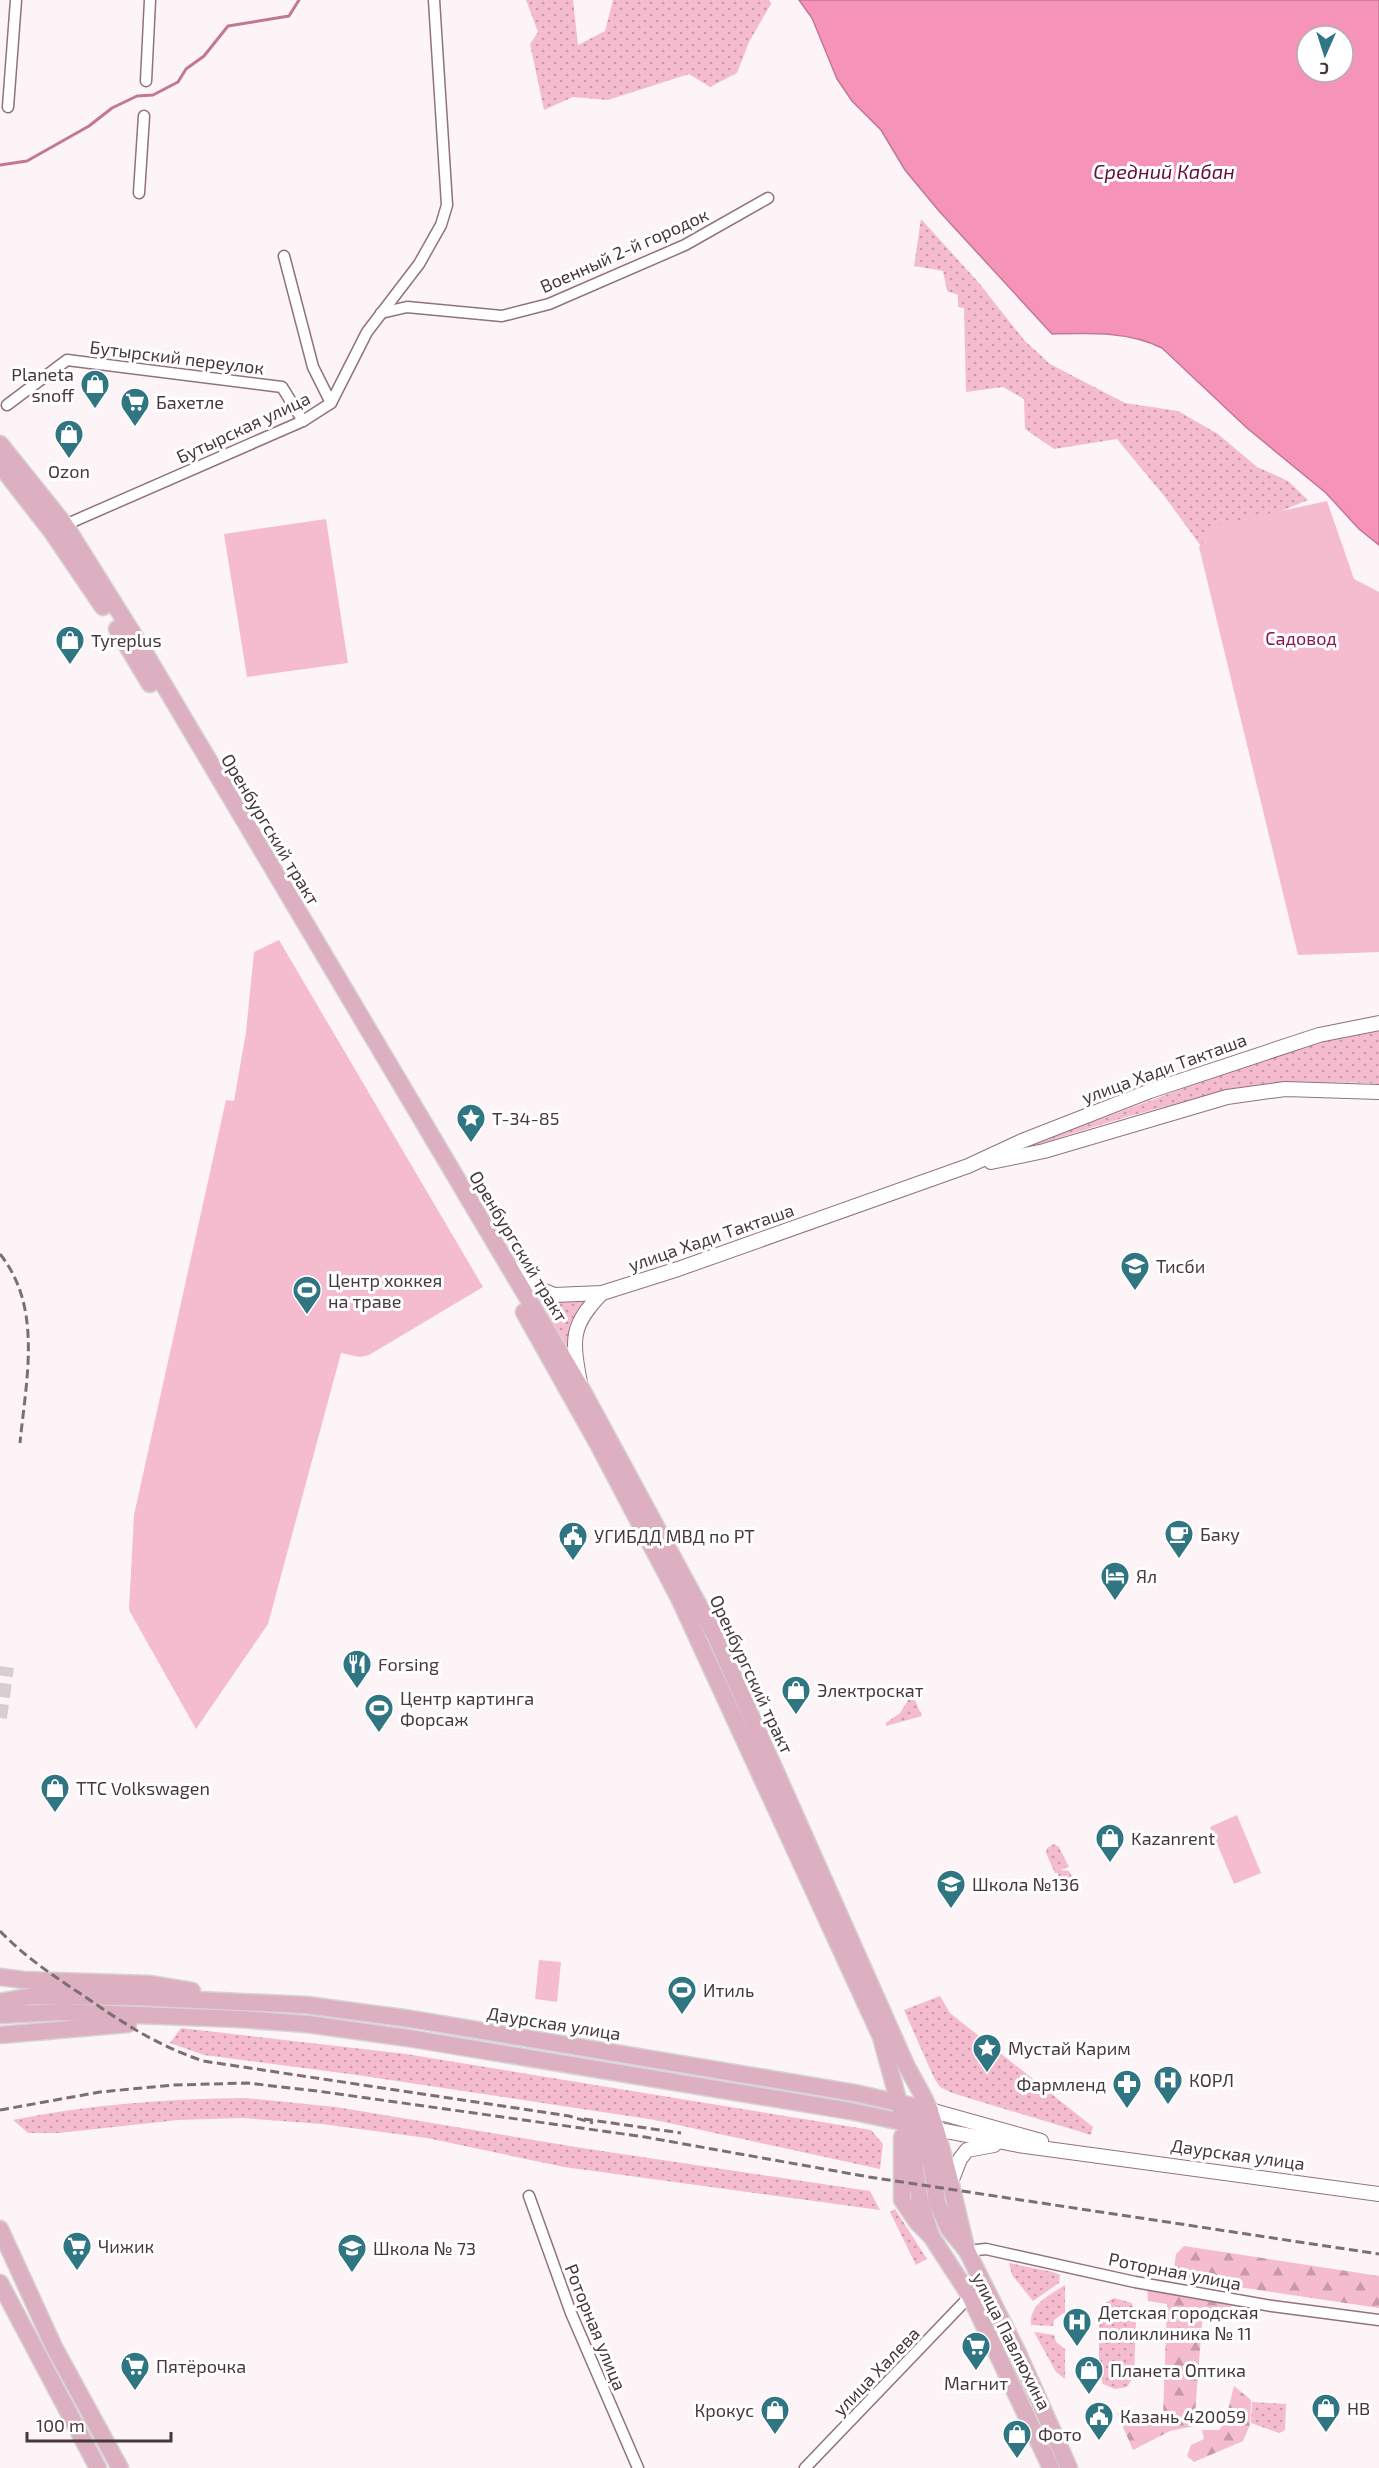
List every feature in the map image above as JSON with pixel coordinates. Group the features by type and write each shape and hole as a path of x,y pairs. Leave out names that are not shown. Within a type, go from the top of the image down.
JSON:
{"main road":[{"name":"Оренбургский тракт","path":"0,444 65,525 145,653 581,1388 716,1637 903,2056 930,2110"},
{"name":"Оренбургский тракт","path":"0,465 46,525 107,613 507,1281 598,1444 679,1598 881,2037"},
{"path":"0,1977 24,1980 149,1984 211,1994 241,2011"},
{"name":"Даурская улица","path":"33,1996 136,1997 241,2011 408,2037 928,2127"},
{"path":"0,2002 33,1996"},
{"name":"Даурская улица","path":"241,2011 306,2005 411,2019 897,2102 930,2110"},
{"path":"0,2015 60,2012 241,2011"},
{"path":"0,2035 241,2011"},
{"name":"улица Павлюхина","path":"881,2037 913,2155 920,2201 931,2236 970,2296 1051,2468"},
{"name":"улица Павлюхина","path":"897,2102 909,2109 928,2127 951,2182 967,2251 1018,2353 1069,2468"},
{"name":"улица Павлюхина","path":"930,2110 928,2127 938,2203 949,2229 967,2251"},
{"path":"0,2229 54,2347 120,2468"},
{"path":"0,2283 98,2468"}],"street":[{"path":"8,107 16,0"},
{"path":"146,81 150,0"},
{"name":"Бутырская улица","path":"65,525 303,421 331,403 367,332 419,264 441,225 447,205 434,0"},
{"path":"140,193 144,116"},
{"name":"Военный 2-й городок","path":"381,313 407,307 502,316 549,304 685,245 768,198"},
{"path":"284,256 313,367 331,403"},
{"name":"Бутырский переулок","path":"7,405 67,360 282,387 303,421"},
{"name":"улица Хади Такташа","path":"507,1264 537,1288 554,1295 602,1293 678,1269 968,1166 1022,1141 1150,1090 1318,1035 1379,1023"},
{"name":"улица Хади Такташа","path":"968,1166 1044,1151 1227,1096 1294,1089 1379,1092"},
{"path":"581,1388 574,1339 584,1311 602,1293"},
{"name":"Даурская улица","path":"0,1992 33,1996"},
{"name":"Даурская улица","path":"930,2110 1092,2155"},
{"name":"Даурская улица","path":"928,2127 1018,2145 1379,2194"},
{"path":"951,2182 960,2159 967,2150 983,2145 1018,2145"},
{"name":"Роторная улица","path":"529,2196 571,2313 638,2468"},
{"name":"Роторная улица","path":"967,2251 996,2251 1135,2282 1272,2307 1379,2320"},
{"name":"улица Халева","path":"805,2468 970,2296"}],"green space":[{"path":"526,0 573,0 578,45 605,31 613,0 769,0 771,4 749,42 737,73 710,87 689,74 608,100 573,97 544,110 530,44 538,32"},
{"path":"921,219 979,283 1024,340 1050,364 1125,403 1178,411 1218,434 1257,467 1288,481 1308,500 1235,530 1214,564 1165,497 1117,439 1054,449 1025,429 1024,399 1003,387 966,392 964,308 958,307 958,295 947,291 943,271 914,266"},
{"name":"Садовод","path":"1327,501 1354,579 1379,592 1379,952 1298,955 1199,547 1217,525"},
{"path":"326,519 348,663 247,677 224,534"},
{"name":"Центр хоккея на траве","path":"279,940 483,1287 369,1355 360,1357 341,1353 268,1624 196,1729 129,1610 134,1515 226,1100 234,1101 246,1032 254,952"},
{"path":"1379,1028 1379,1084 1328,1083 1231,1092 1138,1114 996,1158 1254,1062 1305,1045"},
{"path":"531,1291 554,1301 595,1296 573,1320 573,1360"},
{"path":"912,1694 922,1716 886,1726 886,1723 900,1713"},
{"path":"1237,1815 1261,1873 1234,1884 1210,1827"},
{"path":"1054,1844 1059,1847 1069,1867 1060,1870 1069,1871 1074,1880 1070,1889 1061,1886 1058,1873 1055,1873 1046,1853 1047,1848"},
{"path":"539,1960 561,1962 557,2002 535,1999"},
{"path":"940,1996 950,2013 1093,2127 1091,2135 952,2093 940,2087 904,2010"},
{"path":"181,2028 406,2054 871,2130 883,2144 880,2169 655,2120 357,2075 204,2055 170,2043"},
{"path":"246,2098 336,2107 582,2148 870,2191 880,2210 564,2167 427,2138 322,2124 242,2118 178,2120 59,2133 28,2133 13,2120 129,2103"},
{"path":"895,2209 927,2259 916,2265 890,2212"},
{"path":"1184,2246 1379,2276 1379,2308 1225,2285 1173,2274 1176,2254"},
{"path":"1009,2263 1053,2272 1060,2275 1059,2283 1033,2301 1012,2275"},
{"path":"1065,2285 1065,2312 1054,2320 1053,2326 1031,2325 1033,2311 1037,2306"},
{"path":"1147,2287 1232,2302 1230,2315 1203,2311 1194,2426 1170,2431 1133,2450 1117,2413 1163,2416 1167,2304 1148,2301"},
{"path":"1114,2298 1132,2303 1136,2320 1134,2376 1127,2387 1115,2389 1103,2384 1099,2373 1099,2311 1105,2303"},
{"path":"1034,2332 1054,2335 1056,2342 1065,2349 1065,2379 1056,2372"},
{"path":"1234,2386 1251,2400 1250,2425 1243,2441 1194,2462 1187,2456 1191,2445 1204,2439 1202,2430 1219,2430 1225,2422"},
{"path":"1252,2402 1286,2404 1285,2430 1279,2433 1251,2423"}],"water":[{"name":"Средний Кабан","path":"799,0 1379,0 1379,545 1359,529 1326,493 1247,428 1162,348 1136,338 1122,336 1052,334 939,211 905,170 881,130 852,101 837,79 812,18"}],"waterway":[{"path":"0,165 27,161 89,126 112,108 137,96 153,95 178,82 186,69 204,56 228,26 289,16 299,0"}],"tunnel":[{"path":"0,1718 7,1667"}],"railway":[{"path":"0,1254 13,1275 22,1297 27,1321 28,1370 20,1443"},
{"path":"0,1931 59,1980 125,2023 154,2040 203,2061 569,2116 593,2123"},
{"path":"0,2110 100,2092 174,2085 247,2083 645,2137 869,2177 1379,2254"},
{"path":"584,2119 681,2133"}],"place":[{"name":"Planeta snoff","path":"95,410"},
{"name":"Бахетле","path":"135,428"},
{"name":"Ozon","path":"69,460"},
{"name":"Tyreplus","path":"70,666"},
{"name":"T-34-85","path":"471,1144"},
{"name":"Тисби","path":"1135,1292"},
{"name":"Центр хоккея на траве","path":"307,1316"},
{"name":"Баку","path":"1179,1560"},
{"name":"УГИБДД МВД по РТ","path":"573,1562"},
{"name":"Ял","path":"1115,1602"},
{"name":"Forsing","path":"357,1690"},
{"name":"Электроскат","path":"796,1716"},
{"name":"Центр картинга Форсаж","path":"379,1734"},
{"name":"ТТС Volkswagen","path":"55,1814"},
{"name":"Kazanrent","path":"1110,1864"},
{"name":"Школа №136","path":"951,1910"},
{"name":"Итиль","path":"682,2016"},
{"name":"Мустай Карим","path":"987,2074"},
{"name":"КОРЛ","path":"1168,2106"},
{"name":"Фармленд","path":"1127,2110"},
{"name":"Чижик","path":"77,2272"},
{"name":"Школа № 73","path":"352,2274"},
{"name":"Детская городская поликлиника № 11","path":"1077,2348"},
{"name":"Магнит","path":"976,2372"},
{"name":"Пятёрочка","path":"135,2392"},
{"name":"Планета Оптика","path":"1089,2396"},
{"name":"HB","path":"1326,2434"},
{"name":"Крокус","path":"775,2436"},
{"name":"Казань 420059","path":"1099,2442"},
{"name":"Фото","path":"1017,2460"}]}
